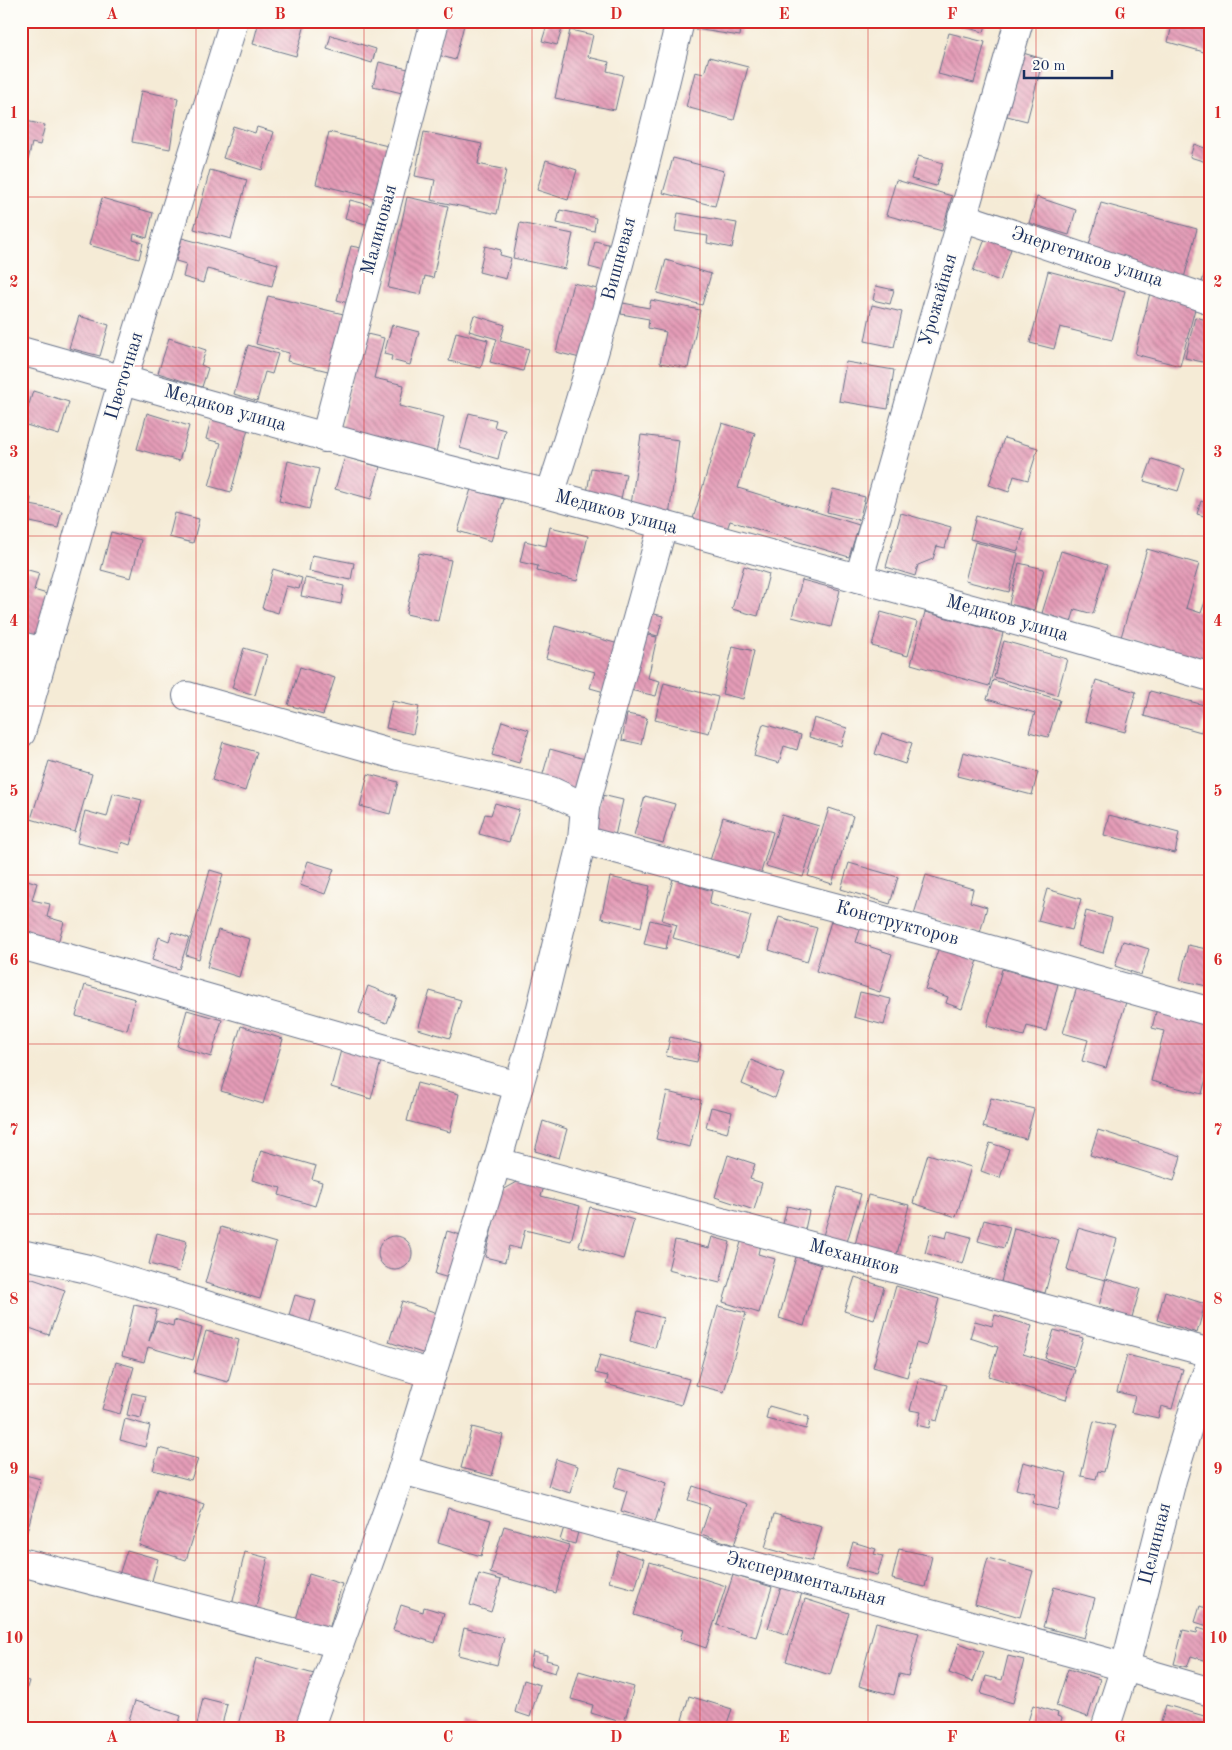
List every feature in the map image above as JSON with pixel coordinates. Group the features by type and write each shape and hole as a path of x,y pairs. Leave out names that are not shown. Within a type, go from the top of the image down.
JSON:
{"street":[{"name":"Цветочная","path":"21,732 33,649 123,379 234,21"},
{"name":"Малиновая","path":"325,438 435,21"},
{"name":"Вишневая","path":"550,494 577,414 656,126 680,21"},
{"name":"Урожайная","path":"859,578 1019,21"},
{"name":"Энергетиков улица","path":"962,217 1211,300"},
{"name":"Медиков улица","path":"21,351 325,438 550,494 1034,626 1211,677"},
{"path":"309,1729 402,1470 498,1162 540,1012 582,840 585,808 663,525"},
{"path":"188,696 399,756 551,791 585,808"},
{"name":"Конструкторов","path":"582,840 922,930 1211,1012"},
{"path":"21,945 386,1050 519,1086"},
{"name":"Механиков","path":"498,1162 1211,1353"},
{"path":"21,1254 88,1269 432,1374"},
{"name":"Целинная","path":"1104,1729 1124,1667 1172,1480 1193,1411 1211,1361"},
{"name":"Экспериментальная","path":"402,1470 1211,1692"},
{"path":"21,1562 339,1644"}],"building":[{"path":"259,21 306,21 296,56 253,44"},
{"path":"445,21 465,21 455,60 435,54"},
{"path":"696,21 742,21 740,36 695,29"},
{"path":"947,21 987,21 984,32 947,23"},
{"path":"1173,21 1211,21 1211,54 1168,42"},
{"path":"548,22 563,26 557,45 542,41"},
{"path":"570,30 593,35 588,57 609,62 607,71 623,75 615,110 555,98"},
{"path":"949,33 985,42 974,83 938,74"},
{"path":"331,35 376,49 372,63 327,49"},
{"path":"1023,53 1043,59 1027,121 1007,116"},
{"path":"709,57 748,67 734,120 686,107 695,72 704,74"},
{"path":"379,62 412,70 406,94 373,86"},
{"path":"141,91 178,98 170,149 132,142"},
{"path":"21,120 45,125 40,145 32,143 28,160 21,159"},
{"path":"233,126 255,133 257,127 274,132 262,170 223,158"},
{"path":"329,132 392,147 379,199 316,184"},
{"path":"424,132 482,144 478,164 506,170 497,214 431,200 435,180 415,176"},
{"path":"1194,144 1210,150 1206,162 1190,157"},
{"path":"918,156 943,163 936,186 911,179"},
{"path":"673,158 724,171 715,206 663,193"},
{"path":"546,160 577,170 568,200 537,190"},
{"path":"210,170 247,180 231,239 194,229"},
{"path":"896,180 952,196 942,231 886,215"},
{"path":"407,197 448,206 433,278 425,276 421,295 388,288"},
{"path":"1037,197 1076,210 1069,235 1029,223"},
{"path":"102,198 153,213 147,238 134,234 133,240 143,243 139,259 89,245"},
{"path":"350,200 374,206 369,225 345,218"},
{"path":"1101,203 1197,229 1184,278 1087,252"},
{"path":"560,210 596,218 594,231 557,223"},
{"path":"678,213 737,223 732,248 707,243 708,236 675,231"},
{"path":"520,223 573,234 565,269 513,258"},
{"path":"182,238 278,264 272,286 207,269 203,283 183,277 186,264 176,261"},
{"path":"985,239 1011,249 1000,281 973,271"},
{"path":"595,241 612,245 604,271 589,267"},
{"path":"351,246 366,249 352,304 337,300"},
{"path":"485,246 501,250 500,255 511,258 506,279 479,272"},
{"path":"1209,257 1211,258 1211,285 1202,282"},
{"path":"666,260 711,274 702,305 657,293"},
{"path":"1048,271 1125,291 1112,340 1060,327 1054,349 1030,343"},
{"path":"573,283 601,290 584,359 556,352"},
{"path":"876,286 894,290 890,304 873,300"},
{"path":"1150,293 1196,305 1180,366 1135,354"},
{"path":"268,296 356,317 336,373 287,361 289,353 256,344"},
{"path":"651,300 700,310 688,368 660,363 666,332 648,328 649,319 621,314 623,303 649,308"},
{"path":"872,305 902,312 894,347 865,341"},
{"path":"474,315 505,325 500,341 529,349 523,371 490,362 497,339 469,331"},
{"path":"79,316 109,325 100,356 69,348"},
{"path":"1195,317 1211,321 1211,364 1185,358"},
{"path":"392,325 419,332 410,365 391,360 392,356 384,354"},
{"path":"456,332 488,340 481,368 449,361"},
{"path":"363,333 384,338 374,378 404,385 399,406 444,417 436,452 341,430"},
{"path":"169,338 206,350 201,365 208,368 202,387 158,373"},
{"path":"248,345 278,354 272,374 265,372 257,401 234,394"},
{"path":"846,362 894,370 888,409 839,401"},
{"path":"33,391 69,402 59,435 23,424"},
{"path":"213,411 250,421 231,492 209,486 221,443 206,439"},
{"path":"147,413 189,426 179,461 137,449"},
{"path":"469,413 496,420 494,427 505,430 498,459 460,448"},
{"path":"722,423 755,433 738,488 859,525 849,557 730,521 726,532 692,522"},
{"path":"641,435 679,440 669,517 630,512"},
{"path":"1004,438 1038,448 1028,480 1014,476 1009,492 989,485"},
{"path":"345,457 380,467 371,499 335,489"},
{"path":"1152,459 1185,469 1178,491 1144,481"},
{"path":"288,461 319,469 309,509 279,501"},
{"path":"591,468 626,474 621,499 587,493"},
{"path":"471,489 504,499 491,541 458,531"},
{"path":"833,489 865,497 859,520 827,512"},
{"path":"21,496 31,498 30,505 62,511 58,528 21,520"},
{"path":"1201,501 1211,505 1211,518 1197,514"},
{"path":"175,513 199,519 193,543 169,537"},
{"path":"901,513 951,527 945,548 937,546 933,559 918,565 915,576 886,567"},
{"path":"976,516 1024,529 1018,551 970,539"},
{"path":"550,527 588,536 577,581 537,571 538,566 520,562 525,541 546,546"},
{"path":"111,532 141,540 131,578 101,570"},
{"path":"975,542 1018,553 1009,592 965,581"},
{"path":"1147,549 1199,564 1186,608 1201,613 1206,599 1211,601 1211,664 1121,637"},
{"path":"1061,551 1107,565 1093,614 1075,609 1071,622 1042,613"},
{"path":"419,553 451,560 438,621 406,614"},
{"path":"312,555 354,563 351,580 309,571"},
{"path":"1019,563 1044,569 1034,610 1009,604"},
{"path":"744,566 769,574 758,616 732,609"},
{"path":"21,568 39,573 34,590 50,595 38,637 21,632"},
{"path":"273,569 302,578 299,589 286,586 278,613 262,608"},
{"path":"305,578 344,586 341,604 301,596"},
{"path":"802,580 840,590 831,627 792,617"},
{"path":"646,612 663,616 658,636 641,632"},
{"path":"881,612 917,622 908,656 872,646"},
{"path":"925,612 1003,633 989,686 911,664"},
{"path":"555,626 622,645 608,693 590,688 595,672 546,658"},
{"path":"642,634 657,637 648,678 660,681 656,696 630,690"},
{"path":"1004,641 1067,659 1057,695 994,677"},
{"path":"733,646 754,651 743,699 722,694"},
{"path":"244,648 267,655 255,695 232,688"},
{"path":"300,667 335,678 323,715 288,705"},
{"path":"993,680 1060,700 1048,737 1029,732 1035,713 987,699"},
{"path":"1096,680 1136,692 1125,732 1085,721"},
{"path":"664,683 718,697 709,733 655,720"},
{"path":"1150,691 1208,706 1201,732 1144,716"},
{"path":"392,701 419,707 413,734 386,728"},
{"path":"627,714 647,718 641,744 622,740"},
{"path":"814,718 847,728 841,746 809,737"},
{"path":"502,721 529,730 519,763 492,755"},
{"path":"763,724 801,735 797,750 784,746 779,763 754,756"},
{"path":"882,733 912,743 905,764 875,754"},
{"path":"223,742 257,752 245,791 212,780"},
{"path":"550,749 585,759 576,791 541,781"},
{"path":"963,752 1038,772 1032,795 957,776"},
{"path":"49,761 92,774 75,832 31,819"},
{"path":"368,774 398,782 390,814 360,806"},
{"path":"113,793 142,800 130,845 122,842 119,853 77,843 85,811 107,817"},
{"path":"602,795 623,800 615,836 593,831"},
{"path":"645,796 675,804 663,843 634,835"},
{"path":"495,803 519,810 509,842 479,834 485,814 491,815"},
{"path":"829,808 853,816 832,884 808,876"},
{"path":"782,815 819,826 803,877 766,866"},
{"path":"1109,815 1179,833 1175,853 1104,835"},
{"path":"723,817 773,832 759,879 709,864"},
{"path":"308,861 334,869 325,894 300,885"},
{"path":"849,863 898,877 890,904 841,889"},
{"path":"210,870 223,874 199,959 186,955"},
{"path":"926,875 973,889 970,902 987,907 980,933 914,914"},
{"path":"610,877 650,886 641,927 601,918"},
{"path":"21,878 37,883 32,900 50,904 47,917 64,922 58,943 21,933"},
{"path":"673,879 712,891 709,904 751,916 739,956 673,938 677,925 662,920"},
{"path":"1047,889 1081,899 1072,930 1038,921"},
{"path":"1086,911 1112,918 1103,953 1078,946"},
{"path":"779,917 817,928 807,962 769,950"},
{"path":"832,918 861,927 856,942 892,954 880,992 816,971"},
{"path":"650,920 671,925 666,949 644,944"},
{"path":"218,930 250,939 239,977 207,967"},
{"path":"172,932 189,938 179,969 152,960 159,937 169,941"},
{"path":"1123,941 1149,949 1141,975 1115,966"},
{"path":"1188,945 1211,950 1211,987 1180,980"},
{"path":"939,947 978,960 962,1009 946,1003 948,997 925,989"},
{"path":"1002,969 1058,984 1046,1031 1027,1026 1024,1036 987,1026"},
{"path":"21,972 25,973 22,985 21,985"},
{"path":"85,985 135,999 127,1030 76,1016"},
{"path":"368,986 397,997 387,1023 359,1013"},
{"path":"1077,987 1126,1002 1106,1068 1082,1061 1088,1040 1063,1033"},
{"path":"430,991 461,1000 450,1038 418,1029"},
{"path":"860,992 891,999 884,1025 854,1017"},
{"path":"1157,1008 1211,1022 1211,1058 1202,1094 1151,1081 1164,1031 1152,1028"},
{"path":"187,1010 222,1020 211,1057 177,1046"},
{"path":"241,1026 283,1039 263,1104 221,1091"},
{"path":"670,1037 701,1044 697,1062 666,1056"},
{"path":"341,1050 381,1061 371,1099 331,1087"},
{"path":"751,1060 784,1074 775,1098 742,1084"},
{"path":"417,1083 459,1094 450,1132 407,1121"},
{"path":"667,1092 701,1100 690,1147 656,1139"},
{"path":"991,1098 1034,1109 1026,1139 983,1127"},
{"path":"711,1107 732,1112 727,1133 706,1127"},
{"path":"543,1121 567,1129 559,1158 535,1151"},
{"path":"1098,1130 1181,1156 1174,1181 1090,1155"},
{"path":"990,1143 1009,1149 1000,1178 981,1171"},
{"path":"261,1150 316,1166 312,1179 322,1182 315,1206 279,1195 281,1188 252,1180"},
{"path":"928,1154 971,1167 956,1217 913,1203"},
{"path":"728,1155 755,1164 750,1179 762,1183 754,1210 715,1197"},
{"path":"519,1181 544,1187 541,1196 580,1206 571,1241 525,1230 520,1249 509,1246 505,1262 485,1257 501,1191"},
{"path":"838,1187 861,1194 845,1249 821,1242"},
{"path":"868,1195 909,1205 895,1262 853,1252"},
{"path":"787,1206 809,1211 804,1234 782,1228"},
{"path":"590,1207 634,1220 623,1259 579,1246"},
{"path":"984,1220 1010,1227 1004,1248 978,1241"},
{"path":"221,1227 276,1243 260,1299 205,1283"},
{"path":"1014,1228 1059,1240 1045,1293 1001,1282"},
{"path":"1078,1228 1117,1239 1105,1280 1067,1270"},
{"path":"447,1231 468,1237 456,1280 435,1274"},
{"path":"948,1231 971,1237 963,1264 925,1253 930,1234 946,1238"},
{"path":"157,1233 187,1241 179,1272 149,1264"},
{"path":"395,1236 402,1237 407,1241 411,1246 411,1260 407,1265 402,1269 395,1270 388,1269 383,1265 379,1260 378,1253 379,1246 383,1241 388,1237"},
{"path":"712,1237 730,1242 720,1283 668,1270 675,1240 709,1248"},
{"path":"742,1239 760,1245 758,1254 775,1259 759,1313 723,1302"},
{"path":"796,1257 821,1265 804,1326 779,1318"},
{"path":"21,1275 65,1290 49,1335 21,1325"},
{"path":"855,1277 884,1287 874,1320 844,1311"},
{"path":"1106,1279 1140,1289 1130,1324 1112,1319 1115,1311 1099,1306"},
{"path":"896,1286 939,1299 926,1346 916,1343 907,1377 873,1367"},
{"path":"1165,1291 1205,1304 1197,1333 1157,1320"},
{"path":"295,1295 316,1301 309,1325 288,1318"},
{"path":"402,1301 440,1314 428,1355 389,1342"},
{"path":"134,1305 157,1310 149,1341 156,1321 173,1326 174,1320 202,1328 193,1360 148,1347 144,1362 122,1356"},
{"path":"718,1306 746,1313 724,1392 696,1385"},
{"path":"638,1311 663,1318 655,1348 630,1341"},
{"path":"995,1315 1032,1326 1023,1354 1075,1370 1066,1400 989,1376 998,1347 970,1338 975,1321 992,1326"},
{"path":"1054,1330 1083,1338 1074,1367 1045,1358"},
{"path":"206,1331 239,1340 228,1382 194,1373"},
{"path":"600,1355 689,1379 681,1405 606,1384 608,1376 595,1373"},
{"path":"1127,1355 1183,1369 1172,1409 1161,1406 1158,1418 1131,1412 1135,1396 1117,1392"},
{"path":"116,1362 134,1367 120,1414 102,1409"},
{"path":"919,1378 947,1385 937,1421 931,1419 929,1428 917,1425 921,1412 910,1410"},
{"path":"132,1393 146,1396 141,1418 127,1415"},
{"path":"769,1406 809,1417 806,1429 766,1419"},
{"path":"125,1419 150,1426 145,1447 120,1440"},
{"path":"1094,1421 1115,1426 1104,1472 1098,1471 1096,1479 1081,1476"},
{"path":"472,1427 503,1435 492,1476 461,1468"},
{"path":"159,1448 198,1459 191,1480 153,1470"},
{"path":"556,1459 578,1466 570,1493 548,1486"},
{"path":"1023,1462 1067,1473 1058,1510 1032,1503 1035,1494 1016,1489"},
{"path":"620,1468 667,1483 655,1522 621,1511 627,1491 614,1487"},
{"path":"21,1474 41,1479 25,1539 21,1539"},
{"path":"693,1486 748,1504 734,1545 701,1534 710,1507 688,1500"},
{"path":"157,1489 204,1504 186,1560 139,1545"},
{"path":"448,1508 491,1520 481,1556 438,1543"},
{"path":"1211,1509 1211,1523 1206,1522"},
{"path":"774,1514 822,1527 812,1561 765,1548"},
{"path":"565,1524 579,1528 575,1544 560,1540"},
{"path":"504,1526 569,1545 556,1593 490,1573"},
{"path":"853,1542 876,1549 874,1554 883,1556 877,1575 846,1567"},
{"path":"899,1549 932,1556 925,1587 892,1579"},
{"path":"127,1550 158,1559 149,1591 117,1581"},
{"path":"618,1551 644,1559 635,1589 609,1582"},
{"path":"245,1552 268,1558 255,1611 232,1605"},
{"path":"988,1558 1033,1571 1020,1617 975,1604"},
{"path":"650,1562 726,1586 706,1648 680,1639 683,1630 634,1615"},
{"path":"309,1574 342,1584 328,1633 295,1623"},
{"path":"479,1574 501,1580 491,1612 470,1605"},
{"path":"733,1575 772,1587 756,1637 717,1625"},
{"path":"782,1584 803,1590 788,1635 768,1628"},
{"path":"1054,1587 1095,1598 1084,1638 1043,1627"},
{"path":"805,1599 849,1613 830,1675 786,1661"},
{"path":"401,1605 423,1612 424,1607 444,1613 435,1643 393,1630"},
{"path":"1200,1606 1211,1610 1211,1627 1195,1622"},
{"path":"876,1622 919,1633 908,1676 899,1674 894,1695 859,1686"},
{"path":"464,1628 504,1638 497,1665 458,1655"},
{"path":"1198,1628 1211,1632 1211,1662 1191,1656 1187,1667 1174,1664 1183,1630 1197,1633"},
{"path":"959,1643 984,1652 973,1682 949,1673"},
{"path":"533,1652 547,1655 546,1660 558,1663 555,1673 530,1666"},
{"path":"1008,1656 1024,1660 1013,1703 981,1694 986,1676 1002,1680"},
{"path":"256,1658 314,1674 299,1729 253,1729 238,1725"},
{"path":"1068,1669 1100,1679 1088,1717 1056,1706"},
{"path":"579,1671 634,1687 624,1723 591,1713 593,1705 571,1699"},
{"path":"21,1679 29,1681 22,1704 21,1704"},
{"path":"524,1680 540,1685 530,1717 515,1712"},
{"path":"689,1696 732,1709 725,1729 711,1729 682,1720"},
{"path":"203,1698 227,1704 221,1729 196,1729"},
{"path":"135,1701 181,1716 177,1729 126,1729"},
{"path":"1033,1705 1058,1713 1057,1716 1062,1718 1059,1729 1026,1728"},
{"path":"1166,1705 1211,1718 1210,1729 1159,1729"},
{"path":"464,1723 479,1728 479,1729 462,1729"}]}
